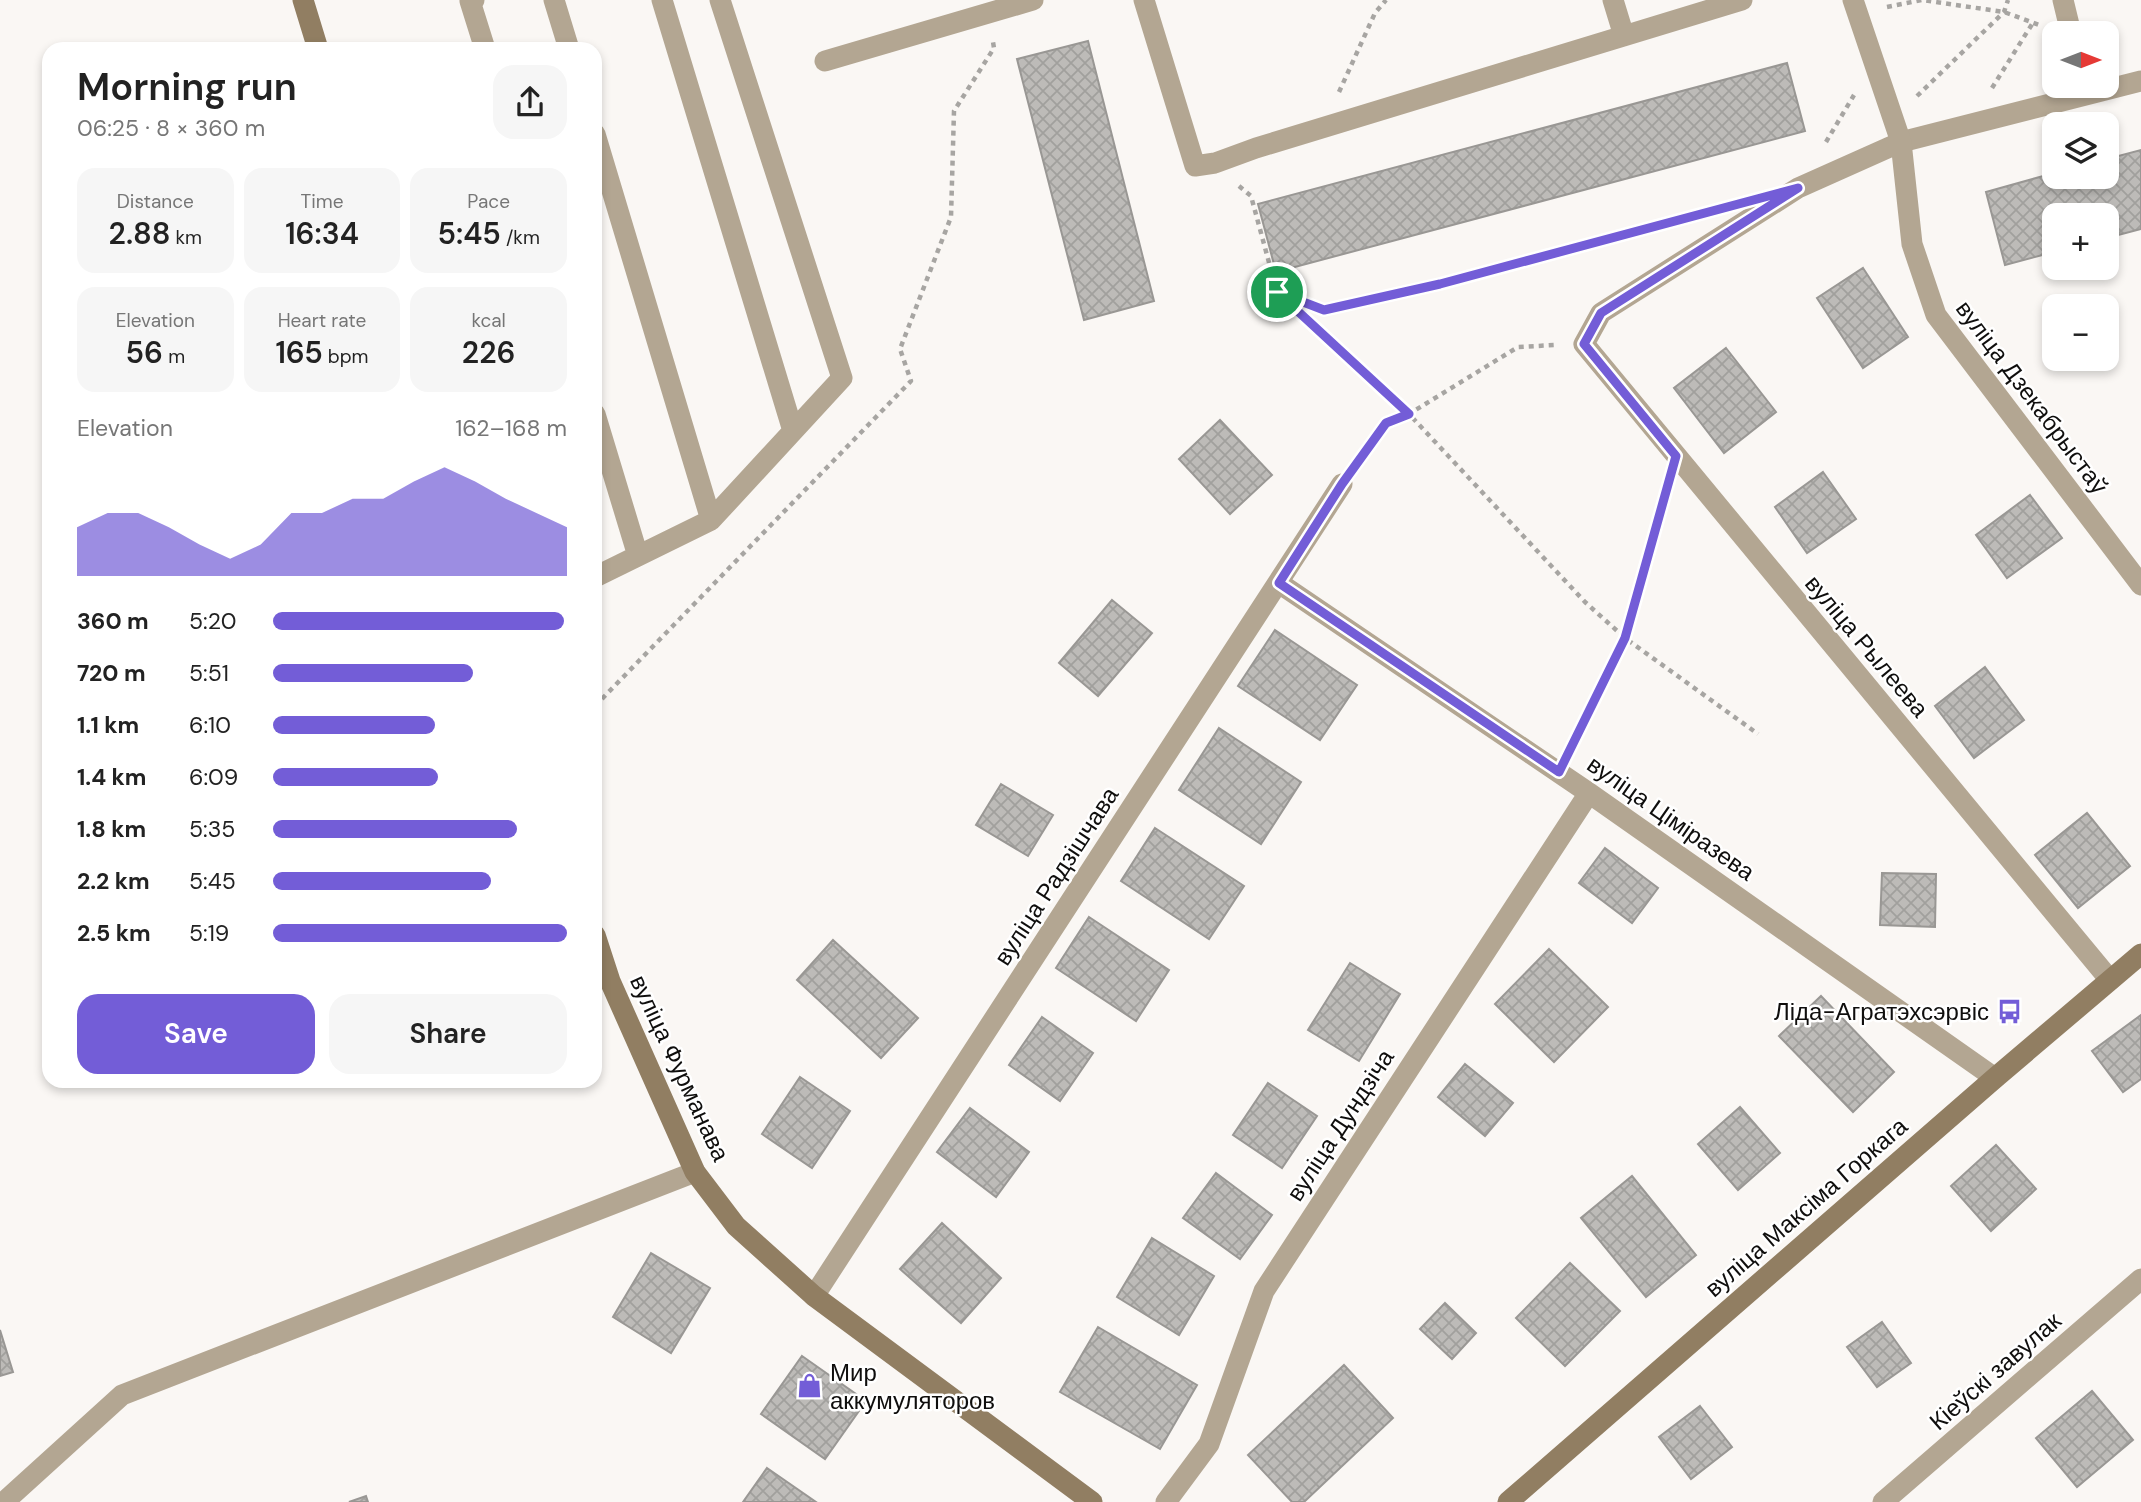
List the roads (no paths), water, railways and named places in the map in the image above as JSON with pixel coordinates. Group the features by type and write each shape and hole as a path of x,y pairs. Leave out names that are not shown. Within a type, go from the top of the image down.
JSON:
{"street":[{"path":"303,0 316,42"},
{"path":"474,0 470,1 483,42"},
{"path":"554,0 567,42"},
{"path":"662,0 793,431"},
{"path":"602,574 711,520 842,378 720,0"},
{"path":"825,61 1033,0"},
{"path":"1144,0 1195,166 1215,163 1256,148 1742,0"},
{"path":"1614,0 1623,36"},
{"path":"2063,0 2068,21"},
{"name":"вуліца Дзекабрыстаў","path":"1855,6 1901,142 1912,244 1936,315 2141,585"},
{"path":"2119,85 2141,81"},
{"path":"1901,142 2061,98"},
{"name":"вуліца Рылеева","path":"1901,142 1798,188 1612,305 1601,313 1584,344 2110,980"},
{"path":"602,157 711,520"},
{"path":"602,437 638,556"},
{"name":"вуліца Радзішчава","path":"814,1296 1342,484"},
{"name":"вуліца Ціміразева","path":"1279,583 1559,772 1995,1078"},
{"name":"вуліца Дундзіча","path":"1166,1502 1209,1444 1264,1291 1589,793"},
{"name":"вуліца Максіма Горкага","path":"1508,1502 2141,954"},
{"name":"вуліца Фурманава","path":"602,956 610,981 695,1172 736,1226 814,1296 1092,1502"},
{"path":"4,1502 122,1395 695,1172"},
{"name":"Кіеўскі завулак","path":"1884,1502 2141,1279"}],"place":[{"name":"Ліда-Агратэхсэрвіс","path":"2009,1011"},
{"name":"Мир аккумуляторов","path":"810,1386"}]}
